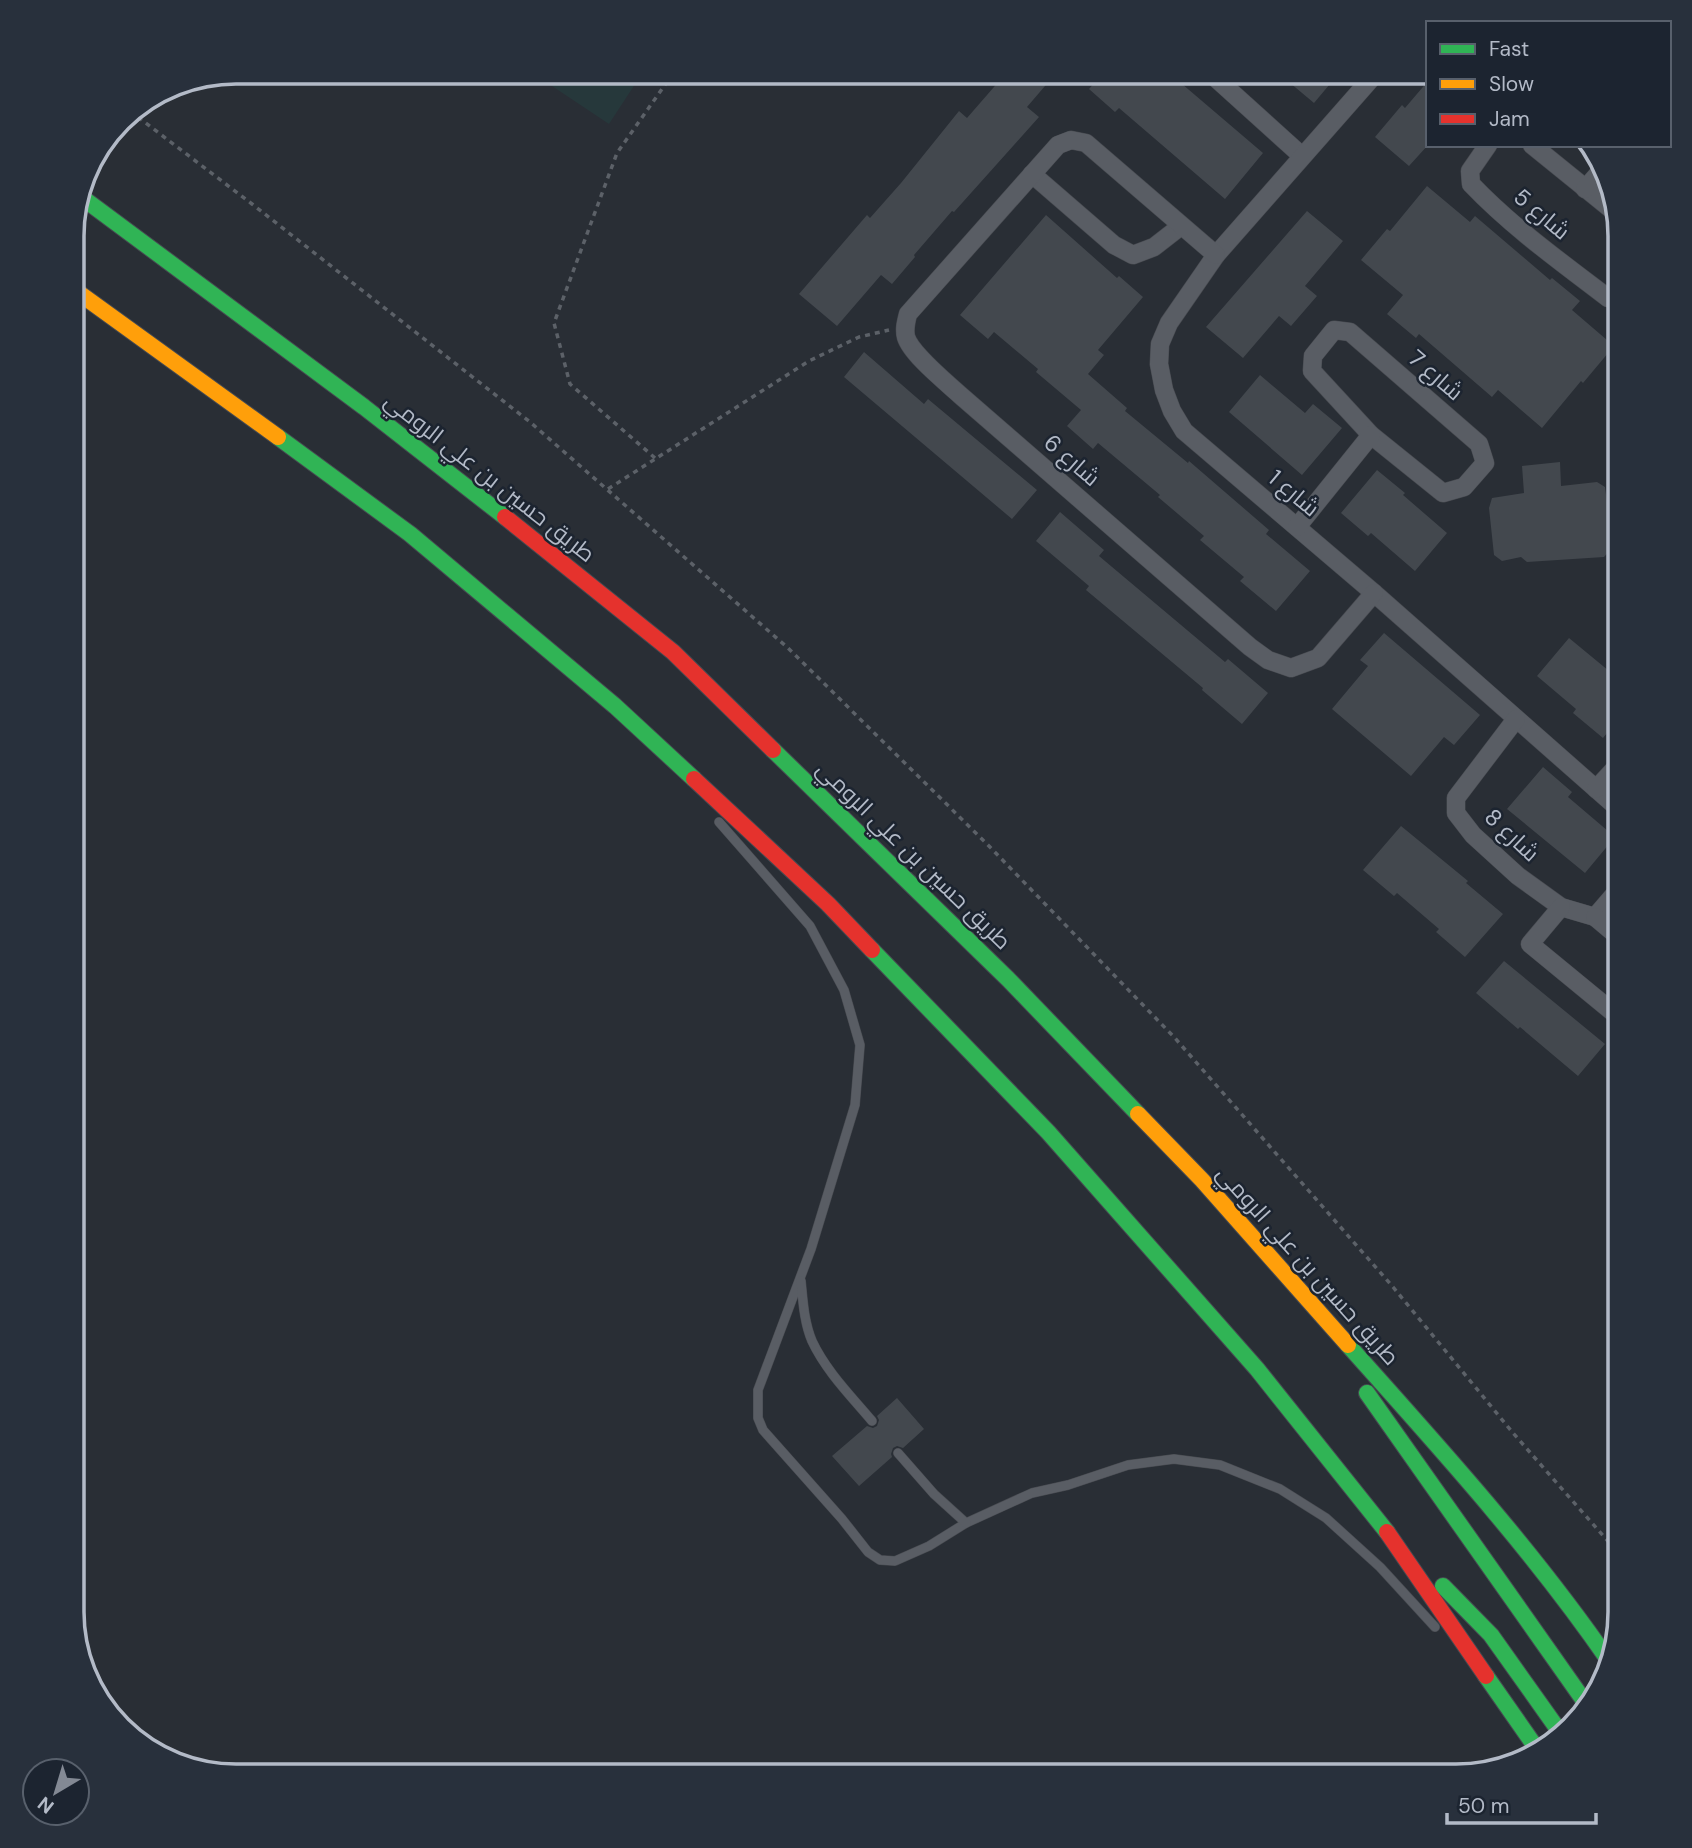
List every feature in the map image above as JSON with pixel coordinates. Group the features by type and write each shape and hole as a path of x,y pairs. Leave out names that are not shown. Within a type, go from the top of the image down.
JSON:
{"highway":[{"name":"طريق حسين بن علي الرومي","path":"88,202 364,407 529,535 673,652 1008,979 1202,1180 1491,1506 1602,1651"},
{"path":"84,296 410,534 615,706 828,904 1048,1132 1257,1369 1379,1520 1531,1743"},
{"path":"1274,1260 1581,1697"},
{"path":"1379,1520 1491,1635 1556,1726"}],"street":[{"path":"1222,84 1302,156"},
{"name":"شارع 1","path":"1366,84 1216,255 1169,323 1160,344 1159,364 1164,390 1184,431 1374,593 1608,800"},
{"path":"905,326 908,314 1032,174 1058,145 1071,140 1086,143 1216,255"},
{"name":"شارع 5","path":"1487,147 1470,171 1471,184 1521,229 1608,298"},
{"name":"شارع 5","path":"1534,147 1604,204"},
{"path":"1032,174 1114,246 1133,255 1154,247 1181,226"},
{"name":"شارع 5","path":"1585,189 1596,177"},
{"name":"شارع 6","path":"905,326 906,338 919,356 960,395 1239,638 1268,660 1291,668 1318,658 1374,593"},
{"name":"شارع 7","path":"1334,330 1350,332 1479,444 1485,463 1464,487 1443,493 1371,435 1312,371 1314,356 1334,330"},
{"path":"1297,527 1371,435"},
{"name":"شارع 8","path":"1516,719 1456,798 1456,813 1474,835 1518,876 1561,907 1595,917 1608,928"},
{"path":"1596,789 1608,776"},
{"path":"1595,917 1608,902"},
{"path":"1561,907 1530,944 1608,1008"}],"lane":[{"path":"615,706 690,789"},
{"path":"708,810 810,926 845,990 860,1045 855,1105 801,1279 758,1390 758,1418 763,1430 869,1552 880,1560 895,1561 929,1546 966,1523 1032,1493 1068,1485 1128,1465 1174,1459 1220,1465 1280,1489 1326,1518 1380,1567 1440,1633"},
{"path":"801,1279 804,1310 812,1340 830,1372 872,1421"},
{"path":"898,1452 934,1494 966,1523"},
{"path":"1465,1664 1531,1744"}],"path":[{"path":"655,458 570,384 554,323 618,153 666,84"},
{"path":"140,119 530,422 798,658 987,844 1174,1037 1393,1287 1513,1433 1608,1541"},
{"path":"607,489 809,361 859,337 905,326"}],"shaded area":[{"path":"549,84 635,84 609,124"}],"building":[{"path":"997,84 1047,84 1027,107 1039,117 954,212 952,211 892,284 881,275 837,326 799,294 867,215 870,218 901,183 959,111 967,118"},
{"path":"1093,84 1182,84 1263,153 1225,199 1119,108 1115,112 1089,89"},
{"path":"1291,84 1330,84 1314,103"},
{"path":"1426,84 1426,147 1409,166 1375,137 1402,105 1405,108"},
{"path":"1427,186 1470,222 1475,216 1550,280 1552,278 1580,301 1572,310 1608,341 1608,353 1542,428 1498,390 1492,397 1419,334 1416,338 1387,314 1403,295 1361,260 1387,229 1390,231"},
{"path":"1307,211 1343,241 1305,286 1317,296 1291,326 1279,316 1243,358 1206,327"},
{"path":"1046,215 1117,278 1119,276 1143,297 1098,350 1104,355 1088,374 1127,408 1125,411 1188,463 1189,461 1269,530 1266,534 1310,571 1276,611 1240,581 1244,577 1200,540 1204,536 1158,497 1160,495 1098,443 1093,449 1067,426 1081,410 1036,372 1038,369 994,332 988,339 960,315"},
{"path":"864,352 924,404 928,399 1037,490 1012,519 844,377"},
{"path":"1260,375 1305,413 1313,404 1342,428 1302,475 1229,412"},
{"path":"1560,462 1561,486 1597,482 1605,487 1608,553 1604,557 1527,562 1521,557 1502,561 1494,555 1489,508 1492,498 1524,493 1522,466"},
{"path":"1377,470 1447,533 1415,571 1371,533 1368,536 1341,513"},
{"path":"1060,512 1104,550 1099,556 1225,662 1228,659 1268,693 1242,724 1086,590 1089,586 1036,541"},
{"path":"1384,633 1480,715 1454,745 1444,737 1411,776 1332,709 1368,666 1360,660"},
{"path":"1569,638 1608,670 1608,732 1603,738 1573,713 1576,709 1537,676"},
{"path":"1543,767 1572,792 1568,797 1608,831 1608,845 1585,873 1507,809"},
{"path":"1401,826 1468,881 1466,883 1503,914 1465,957 1436,932 1439,929 1397,893 1394,896 1363,870"},
{"path":"1504,961 1605,1044 1578,1076 1476,993"},
{"path":"897,1398 924,1429 903,1448 893,1448 892,1457 859,1486 832,1456 867,1426 877,1426 877,1416"}],"traffic: fast":[{"path":"88,202 364,407 505,517"},
{"path":"278,437 410,534 615,706 694,779"},
{"path":"773,750 1008,979 1138,1114"},
{"path":"872,950 1048,1132 1257,1369 1387,1532"},
{"path":"1348,1345 1516,1538 1602,1652"},
{"path":"1367,1393 1581,1697"},
{"path":"1443,1586 1491,1635 1556,1726"},
{"path":"1486,1676 1532,1742"}],"traffic: slow":[{"path":"84,297 278,437"},
{"path":"1138,1114 1202,1180 1348,1345"}],"traffic: jam":[{"path":"505,517 673,652 773,750"},
{"path":"694,779 828,904 872,950"},
{"path":"1387,1532 1486,1676"}]}
